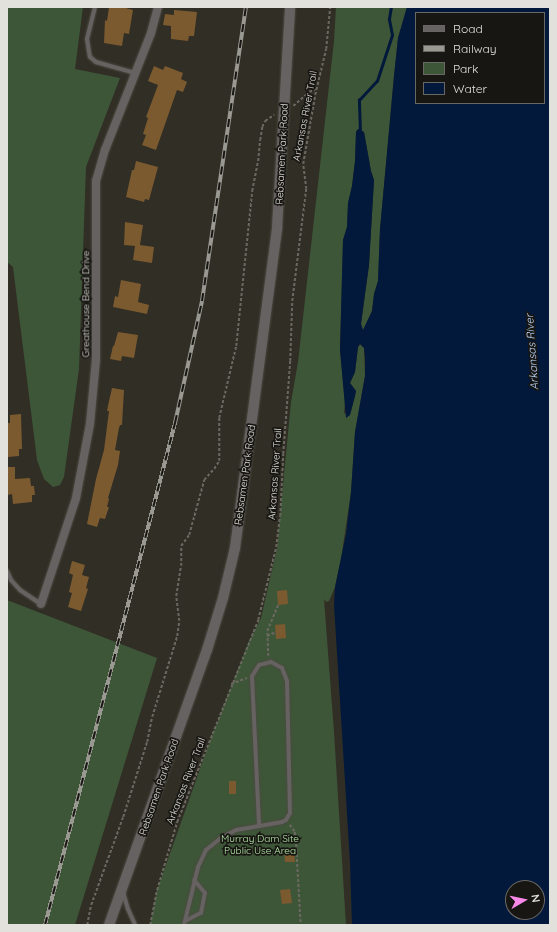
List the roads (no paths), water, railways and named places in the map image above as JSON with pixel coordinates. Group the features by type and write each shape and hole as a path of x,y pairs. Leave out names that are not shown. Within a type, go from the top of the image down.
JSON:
{"street":[{"name":"Greathouse Bend Drive","path":"41,604 76,498 90,424 96,344 96,181 105,150 151,33 158,7"},
{"name":"Rebsamen Park Road","path":"111,925 122,889 207,650 224,598 231,565 244,484 277,228 290,7"}],"lane":[{"path":"95,7 87,39 90,57 96,62 136,73"},
{"path":"7,571 11,580 20,590 41,604"},
{"path":"184,923 200,860 209,847 236,830 278,823 286,820 291,808 287,681 282,668 274,662 268,662 256,667 252,676 259,825"},
{"path":"184,923 201,913 205,894 194,880"},
{"path":"122,889 135,925"}],"water":[{"name":"Arkansas River","path":"407,7 550,7 550,925 352,925 350,862 334,605 335,587 346,534 351,492 355,432 365,376 364,348 360,344 358,347 355,372 350,383 356,391 350,415 346,418 340,350 343,240 347,227 348,203 352,186 356,132 358,129 364,132 374,180 369,265 361,324 363,330 372,311 374,294 378,281 380,229 398,38"}],"waterway":[{"path":"360,132 359,100 377,81 392,35 389,19 391,7"}],"railway":[{"path":"45,925 175,423 202,301 246,7"}],"park label":[{"name":"Murray Dam Site Public Use Area","path":"260,844"}]}
